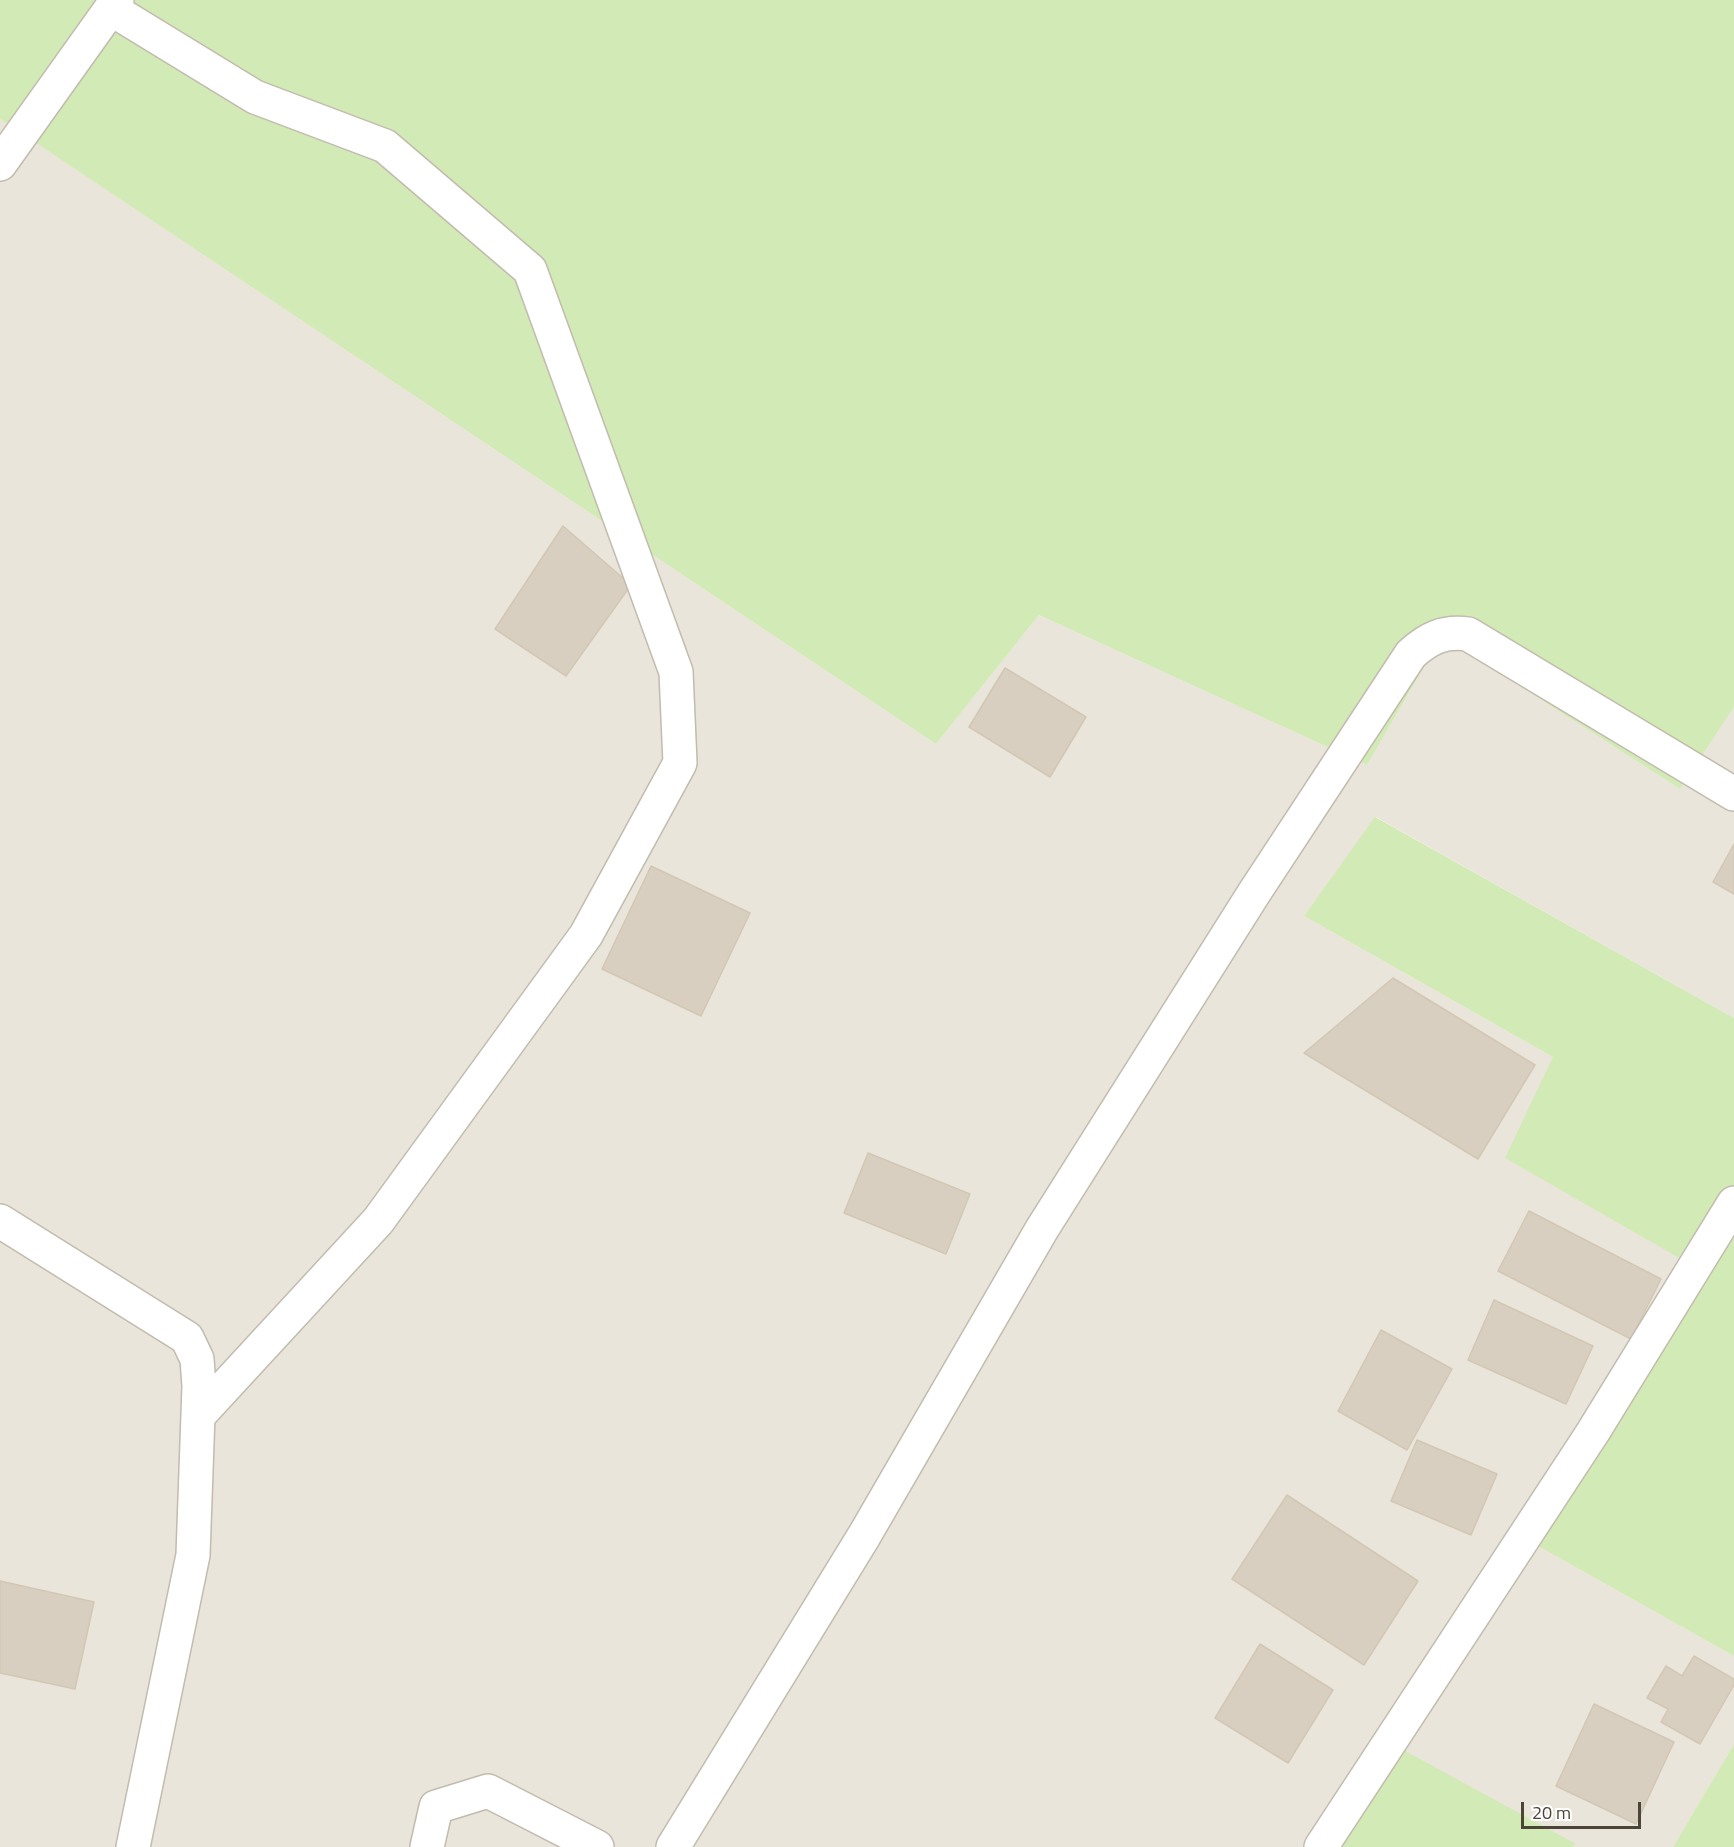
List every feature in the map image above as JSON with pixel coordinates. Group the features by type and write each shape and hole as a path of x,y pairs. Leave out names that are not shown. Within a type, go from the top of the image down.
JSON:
{"street":[{"path":"0,164 114,5 255,97 386,146 530,270 676,672 680,763 586,934 378,1221 199,1415"},
{"path":"673,1847 864,1536 1042,1229 1254,893 1411,654 1426,640 1444,633 1468,634 1734,794"},
{"path":"1321,1847 1593,1432 1734,1203"},
{"path":"0,1221 187,1338 197,1359 199,1415 193,1555 133,1847"},
{"path":"427,1847 435,1807 488,1791 597,1847"}],"shaded area":[{"path":"0,119 936,744 1039,615 1367,765 1442,636 1680,789 1734,707 1734,1018 1376,817 1304,916 1553,1057 1703,1271 1529,1541 1734,1656 1734,1744 1673,1847 1573,1847 1575,1844 1338,1847 0,1847"}],"green space":[{"path":"0,0 1734,0 1734,707 1680,789 1442,636 1367,765 1039,615 936,744 0,119"},
{"path":"1375,817 1734,1018 1734,1656 1529,1541 1702,1271 1505,1158 1553,1057 1304,916"},
{"path":"1734,1744 1734,1847 1673,1847"},
{"path":"1396,1746 1576,1844 1573,1847 1338,1847"}],"building":[{"path":"563,526 631,585 566,676 495,629"},
{"path":"1005,668 1086,717 1050,777 969,727"},
{"path":"1734,844 1734,894 1713,882"},
{"path":"651,866 750,913 701,1016 602,969"},
{"path":"1393,978 1535,1065 1478,1159 1304,1053"},
{"path":"868,1153 970,1194 946,1254 844,1213"},
{"path":"1529,1211 1661,1279 1631,1339 1498,1271"},
{"path":"1494,1300 1593,1346 1566,1404 1468,1360"},
{"path":"1381,1330 1452,1369 1407,1450 1338,1411"},
{"path":"1417,1440 1497,1474 1471,1535 1391,1501"},
{"path":"1287,1495 1418,1581 1364,1665 1232,1579"},
{"path":"0,1581 94,1602 75,1689 0,1673"},
{"path":"1260,1644 1333,1690 1288,1763 1215,1718"},
{"path":"1694,1656 1734,1679 1734,1685 1700,1744 1661,1722 1668,1709 1647,1698 1666,1666 1682,1676"},
{"path":"1594,1704 1674,1742 1636,1824 1556,1786"}]}
